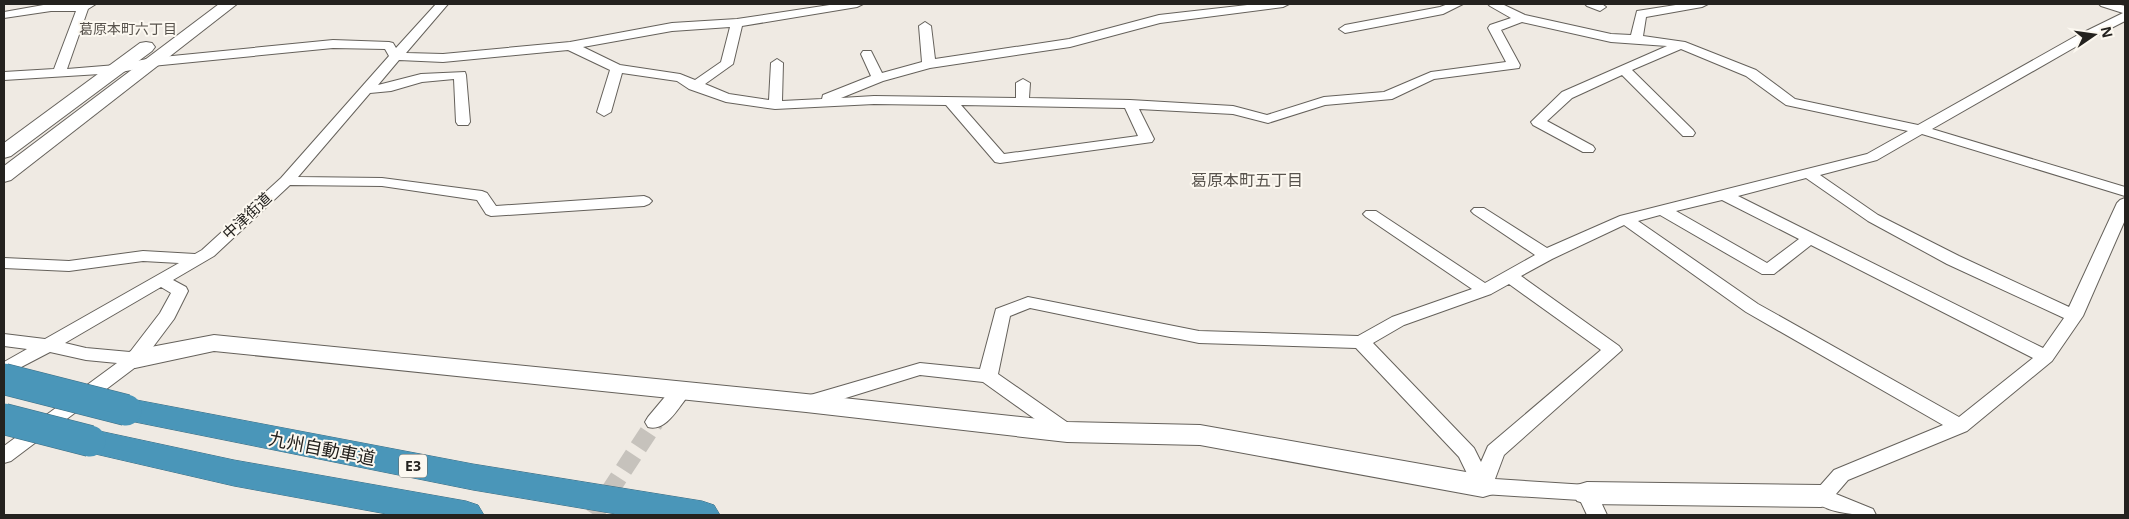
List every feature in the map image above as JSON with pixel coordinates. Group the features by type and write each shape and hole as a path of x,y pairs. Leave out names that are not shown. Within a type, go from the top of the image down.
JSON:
{"highway":[{"name":"九州自動車道","path":"4,379 126,410 463,475 702,515"},
{"path":"4,419 90,441 234,473 466,515"}],"street":[{"path":"4,152 204,4"},
{"path":"4,176 230,4"},
{"name":"中津街道","path":"4,370 208,253 286,180 442,4"},
{"path":"4,76 116,69 152,62 333,44 389,46 395,56 443,58 570,46 672,27 737,23 856,4"},
{"path":"812,104 878,78 929,64 1070,43 1159,19 1283,4"},
{"path":"1345,30 1443,10 1456,4"},
{"path":"1494,4 1520,18 1611,38 1681,45 1751,73 1791,102 1922,130 2125,192"},
{"path":"1636,40 1641,14 1702,4"},
{"path":"2105,4 2125,10"},
{"path":"4,15 51,7 87,5 59,73"},
{"path":"988,376 1002,313 1028,302 1199,337 1362,342 1398,321 1485,290 1546,255 1625,218 1724,196 1872,157 2080,39 2125,16"},
{"path":"570,46 617,68 680,78 694,86 726,98 775,105 874,100 1130,104 1233,110 1268,119 1324,101 1387,96 1432,76 1514,65 1494,28 1520,18"},
{"path":"694,86 727,64 737,23"},
{"path":"925,26 929,64"},
{"path":"1588,149 1538,122 1567,95 1681,45"},
{"path":"867,54 878,78"},
{"path":"775,105 778,64"},
{"path":"604,112 617,68"},
{"path":"1624,69 1688,134"},
{"path":"365,90 391,88 421,78 460,75 463,122"},
{"path":"1022,102 1023,83"},
{"path":"950,101 1000,159 1147,140 1130,104"},
{"path":"1809,174 1873,218 1953,260 2074,316"},
{"path":"286,180 382,182 482,196 491,210 644,201"},
{"path":"1724,196 2046,356"},
{"path":"1821,496 1842,475 1960,426 2046,356 2074,316 2125,203"},
{"path":"1662,210 1768,270 1810,238"},
{"path":"1479,211 1546,255"},
{"path":"1371,214 1485,290"},
{"path":"1625,218 1752,308 1960,426"},
{"path":"4,263 69,266 143,256 196,259"},
{"path":"1483,486 1495,451 1613,350 1509,276"},
{"path":"4,456 135,359 168,314 180,291 161,280"},
{"path":"4,340 47,345 86,354 135,359 214,343 806,403 1067,432 1200,435 1592,504 1821,496 1866,515"},
{"path":"1362,342 1467,453 1483,486"},
{"path":"806,403 920,369 988,376 1067,432"},
{"path":"655,422 681,391"}],"tunnel":[{"path":"594,515 655,422"}],"district":[{"name":"葛原本町六丁目","path":"128,29"},
{"name":"葛原本町五丁目","path":"1247,180"}]}
